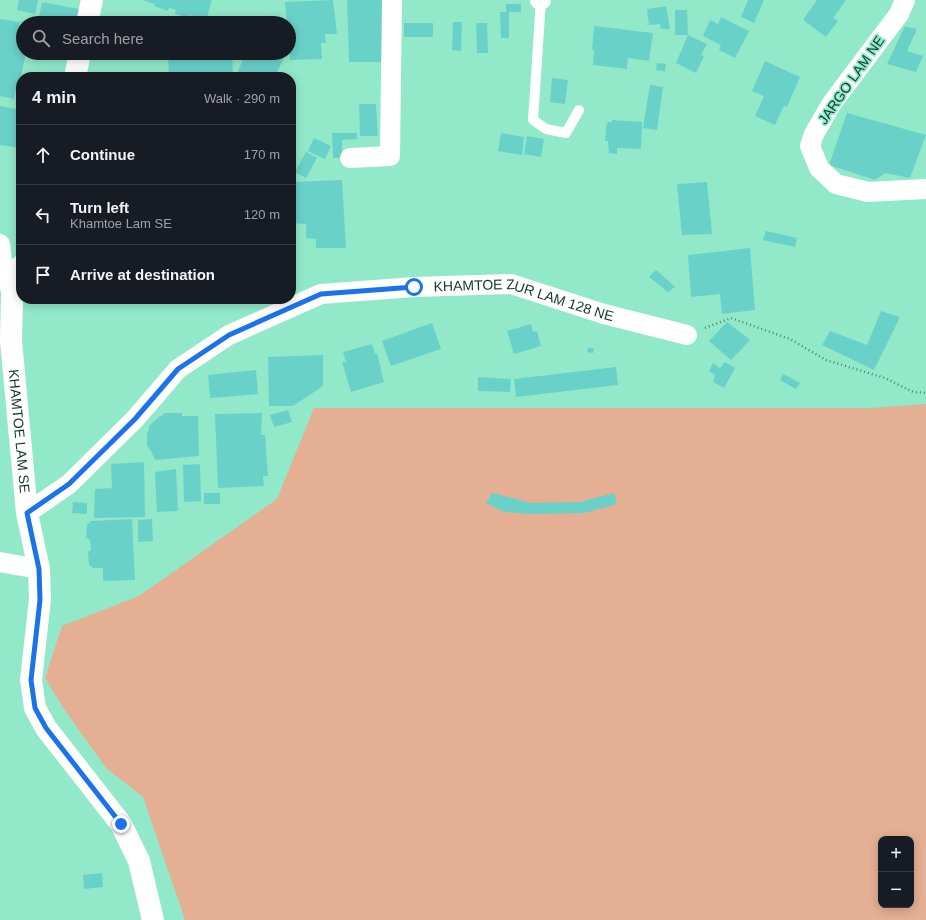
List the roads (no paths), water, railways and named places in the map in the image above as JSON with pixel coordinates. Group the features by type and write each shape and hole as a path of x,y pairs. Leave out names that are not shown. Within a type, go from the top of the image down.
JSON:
{"main road":[{"path":"89,16 92,0"},
{"path":"76,72 79,60"},
{"name":"KHAMTOE LAM SE","path":"16,282 12,294 11,342 27,513 39,569 40,600 31,680 35,708 46,728 121,824 140,860 153,920"}],"street":[{"path":"350,158 390,156 392,0"},
{"name":"JARGO LAM NE","path":"905,0 899,14 832,103 814,134 810,146 819,168 836,184 868,192 926,189"},
{"path":"0,244 2,261 12,294"},
{"name":"KHAMTOE ZUR LAM 128 NE","path":"27,513 69,484 135,419 178,369 229,335 321,294 414,287 511,284 604,314 687,334"},
{"path":"0,562 39,569"}],"lane":[{"path":"541,0 532,120 546,129 566,133 578,110"}]}
